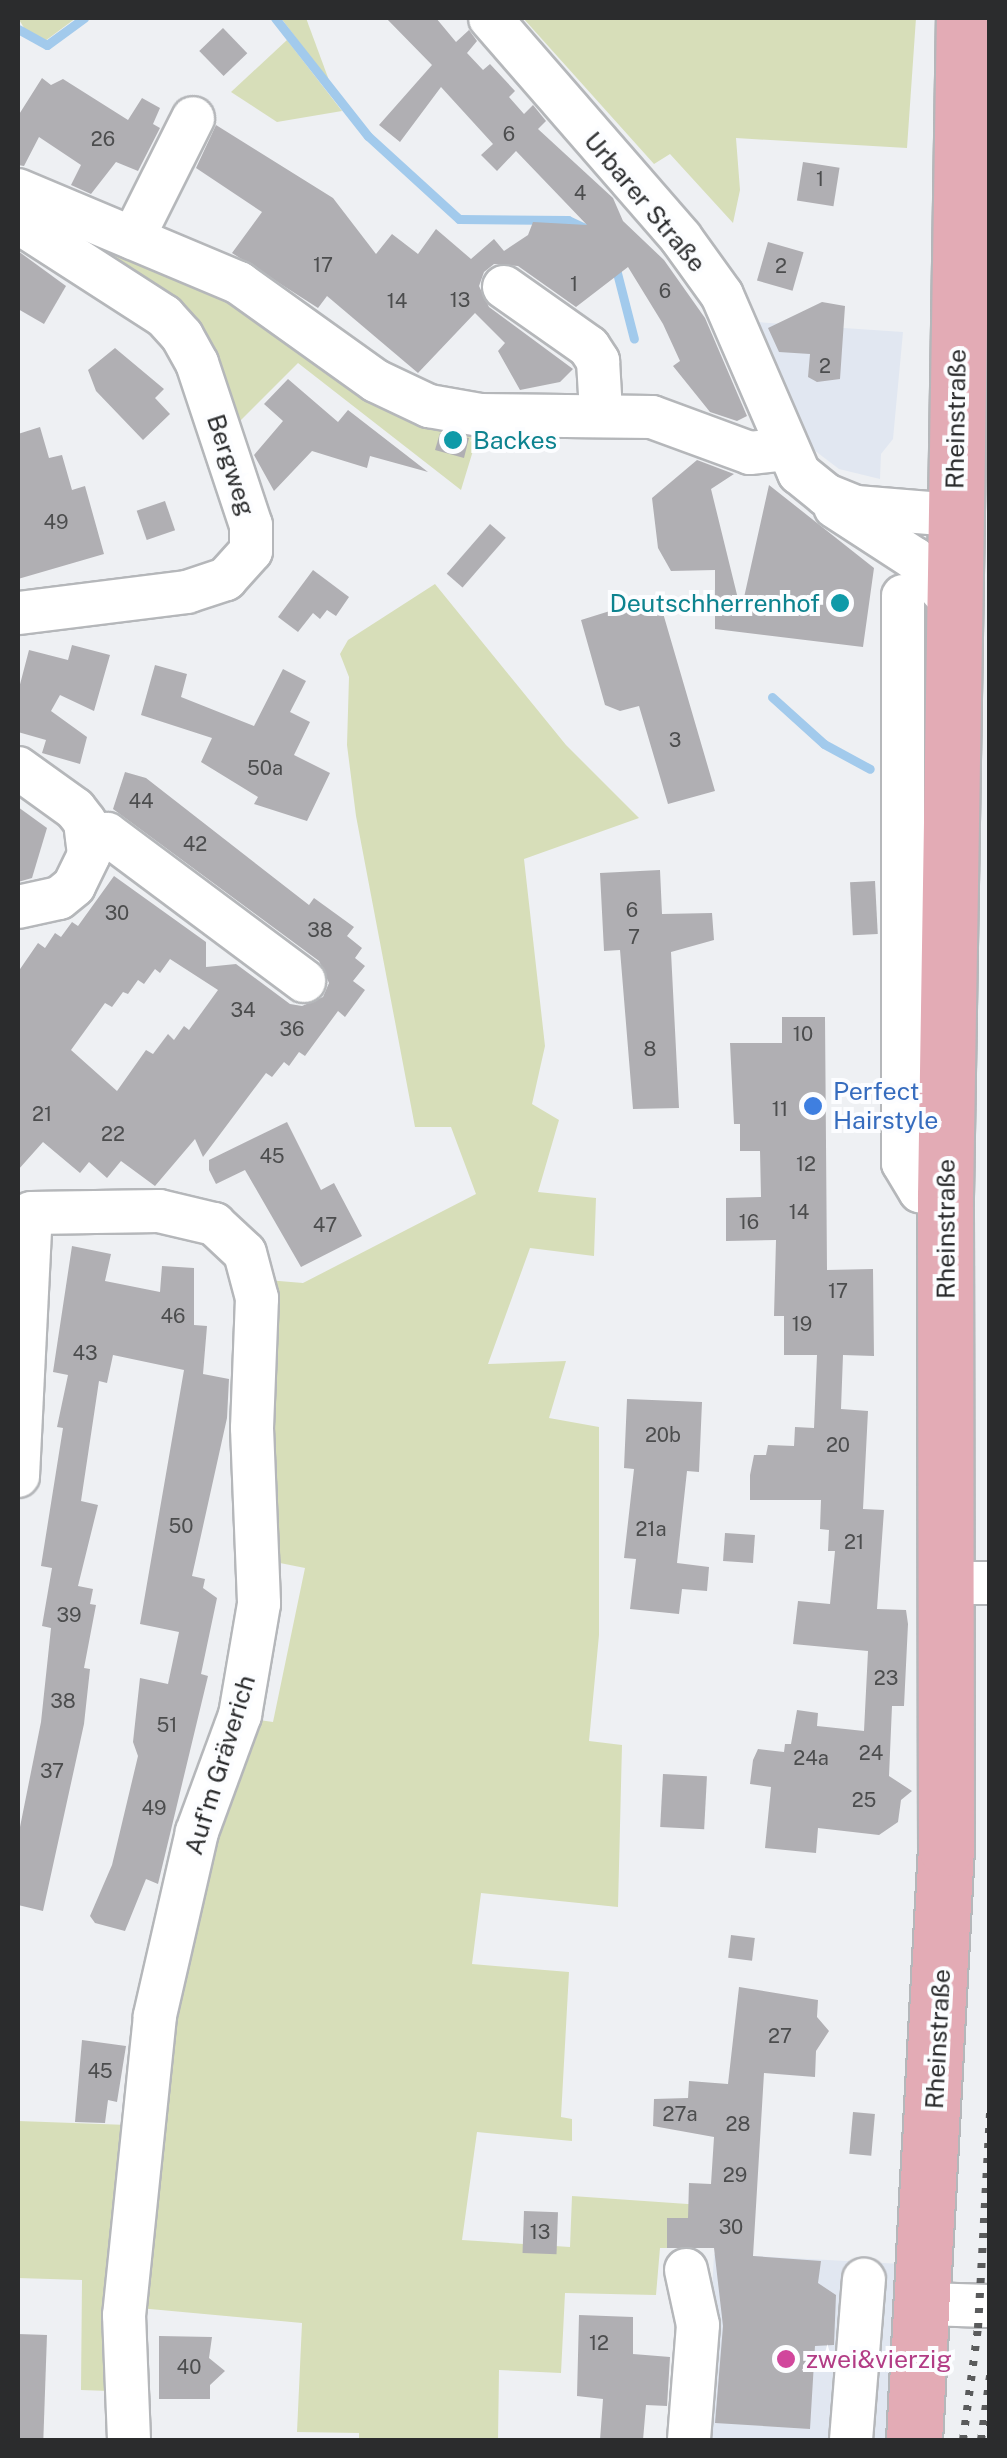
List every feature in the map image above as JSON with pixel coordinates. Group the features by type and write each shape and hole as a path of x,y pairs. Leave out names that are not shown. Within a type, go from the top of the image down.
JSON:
{"main road":[{"name":"Rheinstraße","path":"915,2437 946,1848 969,1583 945,1196 926,674 928,600 954,515 964,18"}],"street":[{"name":"Urbarer Straße","path":"490,18 681,238 722,295 753,356 786,449 799,473 826,495 839,512 914,560 928,600"},
{"path":"133,238 193,118"},
{"path":"18,190 255,293 402,395 429,406 505,427 602,412 682,425 761,455 786,449"},
{"name":"Bergweg","path":"18,222 164,316 182,336 227,446 251,538 240,568 187,592 18,613"},
{"path":"504,287 589,347 598,362 602,412"},
{"path":"826,495 856,506 954,515"},
{"path":"18,768 74,809 88,836 89,855 74,886 59,898 18,907"},
{"path":"88,836 107,834 304,981"},
{"path":"18,1476 24,1208"},
{"name":"Auf'm Gräverich","path":"24,1208 159,1211 214,1224 245,1253 257,1298 254,1648 240,1715 198,1832 155,2016 124,2315 129,2440"},
{"path":"686,2270 698,2325 689,2440"},
{"path":"864,2280 851,2433 915,2437"},
{"path":"925,2304 990,2306"}],"shaded area":[{"path":"756,322 903,332 893,439 881,454 880,479 839,469 810,447"},
{"path":"714,2254 898,2264 889,2440 704,2440"}],"green space":[{"path":"18,18 76,18 45,41 29,36"},
{"path":"281,18 306,18 330,83"},
{"path":"523,18 916,18 907,148 736,138 740,190 733,223 670,154 654,164"},
{"path":"287,40 342,111 277,122 231,92"},
{"path":"18,210 220,295 479,431 461,490 298,363 235,426 210,355"},
{"path":"435,584 566,745 639,818 524,859 545,1046 532,1104 559,1120 538,1192 596,1198 594,1256 530,1248 488,1364 566,1361 549,1418 599,1427 599,1635 589,1741 622,1745 618,1907 481,1893 472,1964 569,1972 561,2117 572,2119 572,2141 477,2132 462,2240 570,2247 572,2196 702,2205 700,2248 660,2248 656,2295 565,2293 561,2373 499,2370 498,2440 359,2440 359,2433 297,2432 302,2323 139,2308 173,2031 211,1855 259,1720 273,1722 305,1568 265,1560 267,1280 303,1283 476,1194 451,1127 415,1127 356,816 347,745 349,677 340,654 348,640"},
{"path":"18,2121 128,2125 109,2391 81,2390 82,2280 18,2278"}],"building":[{"path":"386,18 436,18 456,42 469,30 477,41 467,53 483,70 490,64 515,91 509,97 524,114 533,105 546,121 538,129 613,198 623,221 664,260 705,318 747,416 737,421 710,412 673,366 680,361 663,324 628,267 576,307 518,266 494,264 484,272 479,286 489,307 573,369 560,382 520,390 498,351 505,343 475,313 418,373 327,296 318,308 232,253 262,212 196,168 216,125 333,198 376,254 392,234 418,254 436,229 471,259 494,239 504,251 528,235 533,222 587,225 516,151 497,171 481,155 493,144 441,87 400,142 379,125 432,65"},
{"path":"223,28 247,53 224,76 199,51"},
{"path":"42,78 51,85 63,79 128,120 142,98 160,108 153,124 160,128 138,171 116,162 91,194 71,185 81,165 39,137 24,166 18,165 18,116"},
{"path":"803,162 840,168 833,206 797,201"},
{"path":"768,242 804,252 793,291 757,280"},
{"path":"18,251 66,286 44,324 18,309"},
{"path":"822,302 845,306 840,379 817,382 808,377 810,354 779,352 768,328"},
{"path":"115,348 164,389 155,398 170,414 143,440 96,391 88,370"},
{"path":"288,379 338,422 348,410 428,472 370,456 367,468 312,451 274,491 254,455 283,421 264,404"},
{"path":"40,427 49,458 62,455 72,490 85,486 104,554 18,579 18,434"},
{"name":"Backes","path":"440,433 469,438 464,458 435,450"},
{"path":"697,460 734,474 711,489 741,611 769,485 874,568 863,647 715,629 715,570 671,571 658,548 652,498"},
{"path":"165,501 175,530 147,540 137,511"},
{"path":"490,524 506,538 463,588 447,574"},
{"path":"313,570 349,597 336,616 327,610 320,619 313,613 298,632 278,617"},
{"path":"658,596 715,791 668,804 639,706 620,711 605,705 581,620"},
{"path":"72,645 110,655 94,711 60,695 51,711 87,737 80,764 42,753 46,740 18,732 18,692 29,650 68,660"},
{"path":"155,665 187,674 181,697 254,726 283,669 306,681 290,712 310,722 294,755 330,773 307,821 254,804 258,797 201,762 212,738 141,715"},
{"path":"125,772 146,778 309,905 314,898 354,927 347,936 362,948 355,958 365,966 353,981 365,990 345,1017 338,1011 305,1056 299,1052 289,1066 284,1062 272,1077 266,1073 203,1157 195,1139 155,1186 121,1161 107,1178 89,1162 80,1173 43,1142 18,1170 18,972 38,943 45,948 55,933 61,937 72,922 78,926 114,876 206,942 206,967 236,964 290,1004 302,1006 323,997 329,983 319,961 113,809","holes":["170,959 218,990 189,1030 184,1026 174,1040 168,1034 153,1054 146,1050 117,1091 71,1050 105,1003 112,1007 123,992 128,994 138,980 144,984 155,969 160,973"]},
{"path":"18,807 47,828 32,878 18,882"},
{"path":"660,870 662,914 712,913 714,940 671,952 679,1108 633,1109 620,950 604,951 600,873"},
{"path":"875,881 878,934 853,935 850,882"},
{"path":"782,1017 825,1017 827,1270 873,1269 874,1356 843,1355 841,1409 868,1411 863,1509 884,1510 877,1609 906,1610 908,1624 904,1706 892,1706 889,1776 912,1791 901,1800 898,1822 879,1835 818,1828 816,1853 765,1848 771,1787 750,1784 753,1760 758,1749 784,1752 785,1744 791,1744 797,1710 818,1713 817,1726 864,1731 868,1651 793,1644 798,1601 830,1604 835,1551 828,1551 829,1530 820,1529 821,1500 750,1500 750,1475 754,1455 766,1455 768,1445 794,1446 795,1427 814,1428 817,1355 784,1355 784,1316 774,1316 776,1240 726,1241 726,1198 761,1197 760,1151 740,1151 740,1124 734,1124 730,1043 782,1043"},
{"path":"287,1122 321,1190 334,1183 362,1236 301,1267 245,1170 216,1184 209,1170 209,1160"},
{"path":"72,1246 111,1254 105,1281 160,1292 162,1266 194,1268 194,1325 207,1326 203,1374 229,1379 227,1418 192,1576 205,1579 203,1588 217,1598 201,1674 208,1676 158,1884 146,1879 125,1931 95,1923 90,1916 112,1865 138,1756 133,1742 140,1678 168,1684 179,1632 140,1624 184,1370 113,1355 107,1383 99,1381 81,1501 98,1505 78,1586 93,1589 90,1604 96,1605 84,1668 90,1669 84,1724 43,1911 18,1905 18,1837 41,1722 51,1628 42,1626 52,1568 41,1566 63,1428 57,1427 68,1375 53,1372"},
{"path":"627,1399 702,1402 699,1472 687,1471 677,1563 709,1567 707,1591 682,1589 679,1614 630,1609 636,1559 624,1558 634,1469 624,1468"},
{"path":"725,1533 755,1535 753,1563 723,1561"},
{"path":"663,1774 707,1776 704,1829 660,1827"},
{"path":"731,1935 755,1938 752,1961 728,1958"},
{"path":"739,1987 818,2000 817,2017 829,2031 816,2051 815,2077 764,2073 753,2256 821,2261 818,2283 836,2295 834,2345 815,2346 810,2429 715,2423 723,2326 714,2248 667,2248 667,2218 688,2218 689,2183 711,2184 714,2137 653,2126 654,2099 688,2098 689,2081 728,2084"},
{"path":"82,2040 126,2046 117,2102 108,2100 105,2123 75,2122"},
{"path":"853,2112 875,2114 871,2156 849,2154"},
{"path":"524,2211 558,2212 557,2254 523,2253"},
{"path":"579,2315 633,2317 633,2354 670,2357 667,2406 646,2405 643,2440 600,2440 603,2399 577,2396"},
{"path":"18,2334 47,2335 43,2440 18,2440"},
{"path":"159,2336 212,2337 209,2358 225,2371 210,2385 210,2399 159,2399"}],"waterway":[{"path":"18,29 47,45 84,18"},
{"path":"275,18 368,136 459,219 568,220 589,230"},
{"path":"615,265 634,339"},
{"path":"772,697 824,744 870,769"}],"railway":[{"path":"963,2440 978,2328 990,2113"},
{"path":"981,2440 990,2376"}],"place":[{"name":"Backes","path":"453,440"},
{"name":"Deutschherrenhof","path":"840,603"},
{"name":"Perfect Hairstyle","path":"813,1106"},
{"name":"zwei&vierzig","path":"786,2359"}]}
